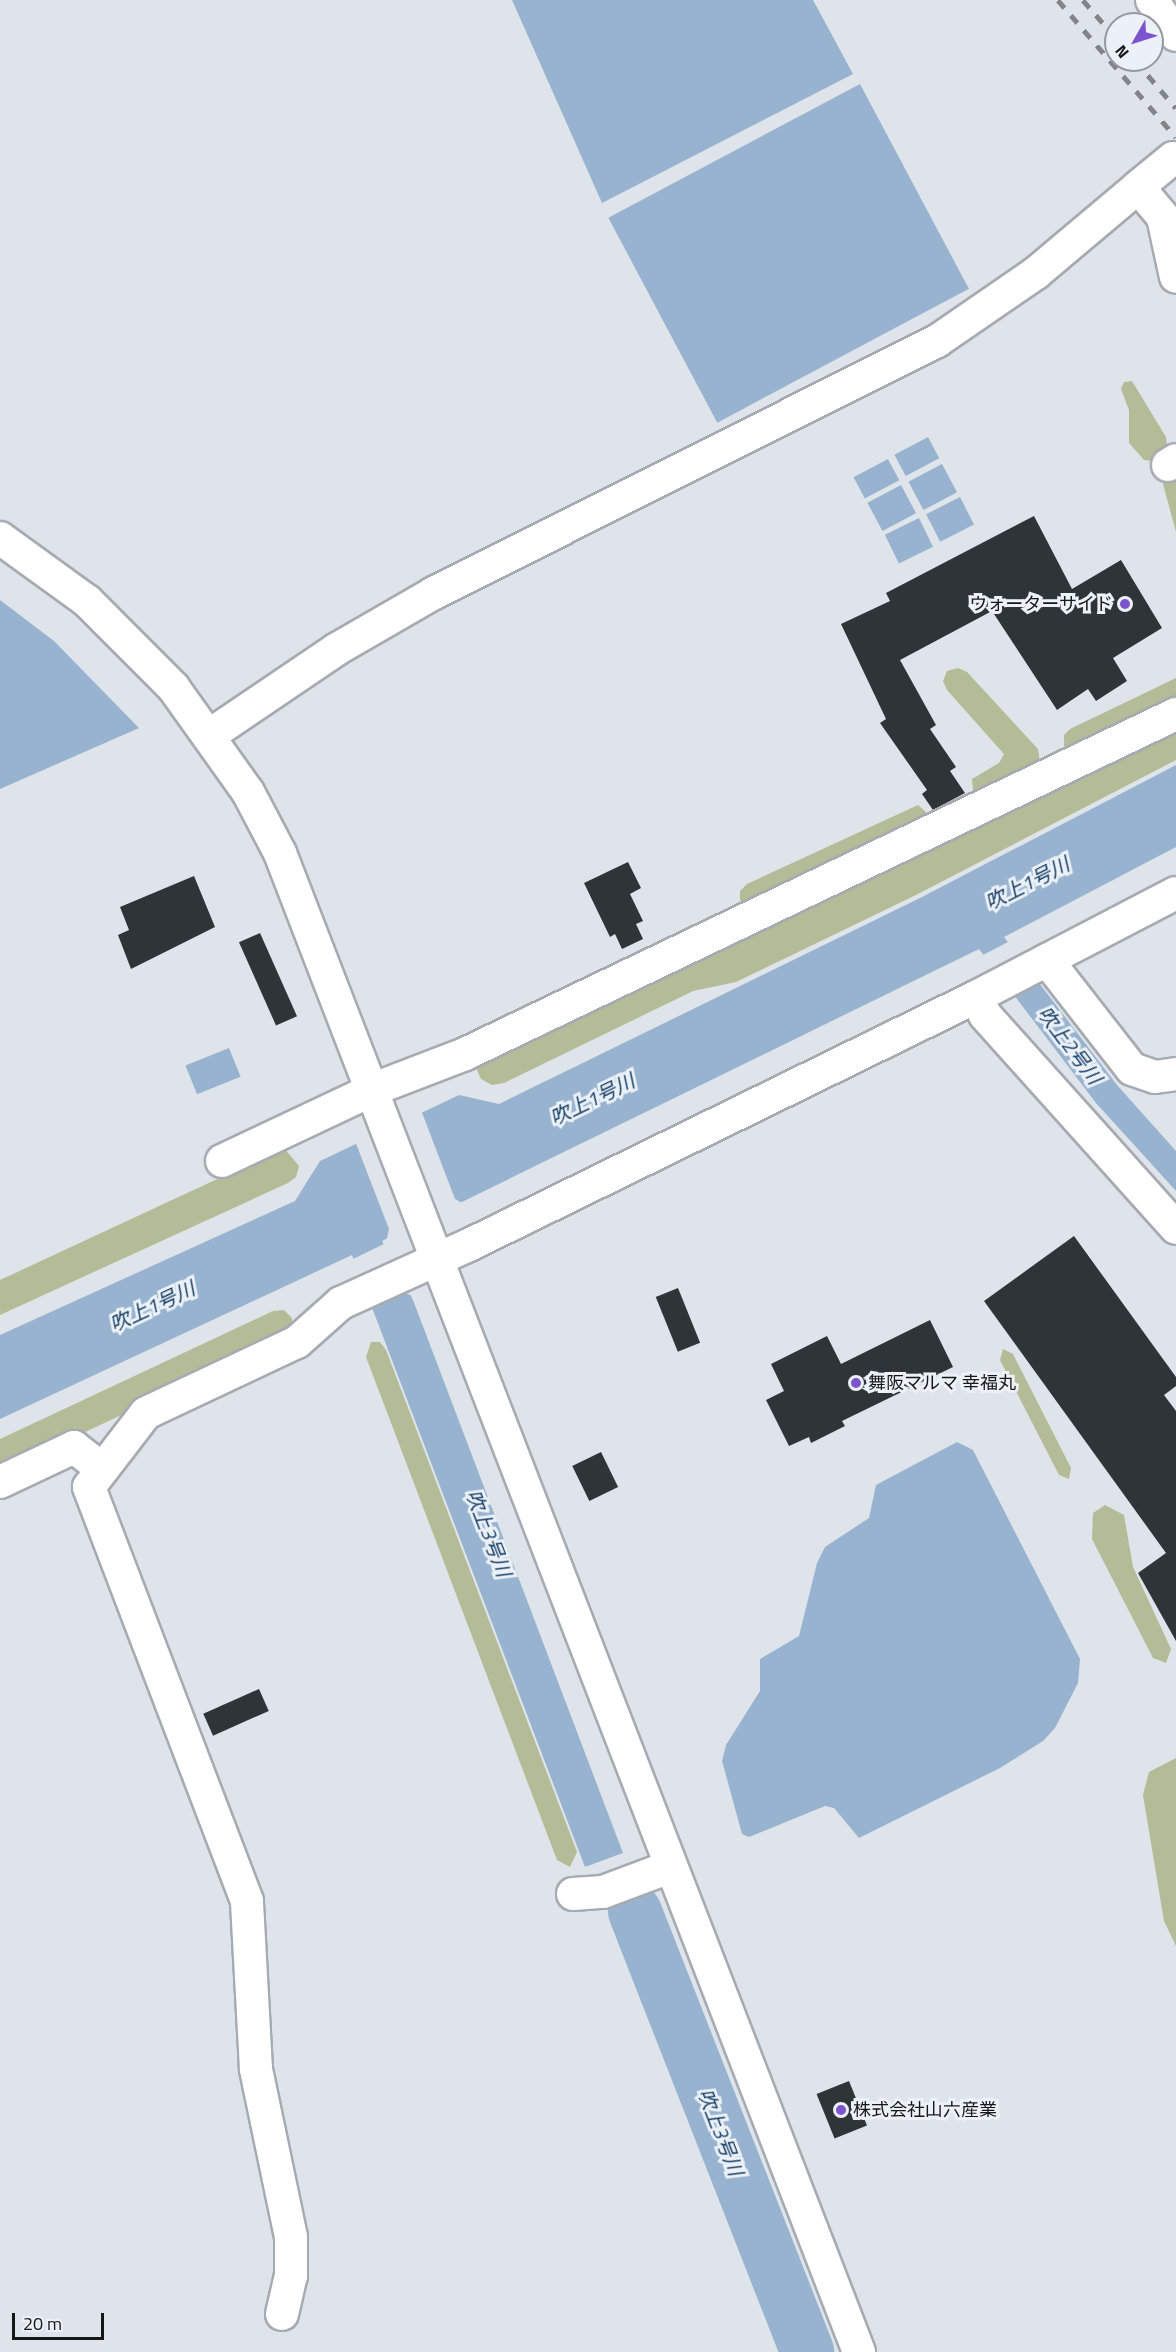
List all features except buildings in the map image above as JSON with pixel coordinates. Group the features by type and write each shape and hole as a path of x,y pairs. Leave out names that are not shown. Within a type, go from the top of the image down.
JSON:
{"street":[{"path":"1152,0 1176,35"},
{"path":"210,735 345,644 434,593 937,341 1036,273 1173,158"},
{"path":"1138,187 1163,217 1176,277"},
{"path":"0,538 80,595 124,636 210,735 280,853 388,1125 670,1867 859,2352"},
{"path":"222,1161 374,1089 465,1054 1176,714"},
{"path":"282,2314 291,2276 291,2237 256,2069 247,1901 89,1486 146,1413 297,1342 326,1314 356,1296 985,992 1176,894"},
{"path":"1043,962 1123,1060 1143,1074 1176,1074"},
{"path":"985,992 985,1015 1176,1228"},
{"path":"0,1482 74,1447 102,1469"},
{"path":"573,1894 603,1892 670,1867"}],"green space":[{"path":"1132,381 1166,437 1167,447 1155,461 1144,460 1129,443 1129,410 1121,389 1124,382"},
{"path":"1176,474 1176,532 1163,484 1164,478"},
{"path":"958,668 967,672 1038,749 1041,768 979,796 973,790 972,779 999,763 1004,754 947,690 943,681 947,671"},
{"path":"1176,678 1176,706 1071,752 1064,746 1064,735 1070,729"},
{"path":"1176,722 1176,760 918,894 736,982 693,991 504,1083 492,1085 481,1079 477,1070 479,1059"},
{"path":"918,805 926,812 927,822 748,908 740,901 740,891 747,884"},
{"path":"284,1148 299,1166 296,1177 288,1183 0,1315 0,1280"},
{"path":"284,1310 292,1318 292,1330 285,1338 0,1472 0,1439 273,1311"},
{"path":"371,1342 380,1342 386,1350 577,1852 570,1867 557,1860 366,1357"},
{"path":"1003,1349 1013,1354 1071,1468 1069,1479 1059,1475 1000,1360"},
{"path":"1105,1505 1124,1515 1133,1567 1171,1649 1166,1663 1153,1658 1092,1539 1093,1513"},
{"path":"1176,1758 1176,1946 1164,1921 1143,1795 1149,1772"}],"water":[{"path":"512,0 813,0 853,74 602,203"},
{"path":"860,84 969,289 717,423 608,218"},
{"path":"928,437 939,458 906,476 894,455"},
{"path":"888,459 899,480 865,499 854,477"},
{"path":"942,464 957,492 923,510 908,482"},
{"path":"901,485 916,513 882,531 867,503"},
{"path":"960,497 974,525 940,542 926,514"},
{"path":"919,518 933,547 899,563 885,535"},
{"path":"0,600 54,641 139,728 0,789"},
{"path":"1176,765 1176,847 1004,937 1117,1085 1176,1151 1176,1191 1096,1103 979,949 382,1241 413,1300 623,1853 585,1867 352,1255 0,1419 0,1335 295,1201 320,1161 459,1095 499,1104 920,898"},
{"path":"229,1048 241,1077 197,1094 185,1066"},
{"path":"957,1442 973,1450 1080,1659 1078,1683 1055,1728 1043,1741 1000,1768 859,1838 834,1808 825,1806 749,1837 742,1834 722,1761 726,1745 760,1691 760,1659 799,1636 817,1563 825,1547 869,1518 876,1485"}],"pier":[{"path":"1010,941 1041,981 1011,997 981,956"},
{"path":"421,1110 455,1199 466,1205 386,1242 389,1229 355,1141"},
{"path":"386,1242 414,1296 404,1293 370,1310 351,1260"}],"waterway":[{"name":"吹上3号川","path":"635,1912 807,2352"}],"railway":[{"path":"1058,0 1176,137"},
{"path":"1083,0 1104,24"},
{"path":"1145,72 1176,108"}],"place":[{"name":"ウォーターサイド","path":"1125,604"},
{"name":"舞阪マルマ 幸福丸","path":"856,1383"},
{"name":"株式会社山六産業","path":"841,2110"}],"water label":[{"name":"吹上1号川","path":"1027,883"},
{"name":"吹上2号川","path":"1070,1045"},
{"name":"吹上1号川","path":"592,1099"},
{"name":"吹上1号川","path":"152,1306"}]}
